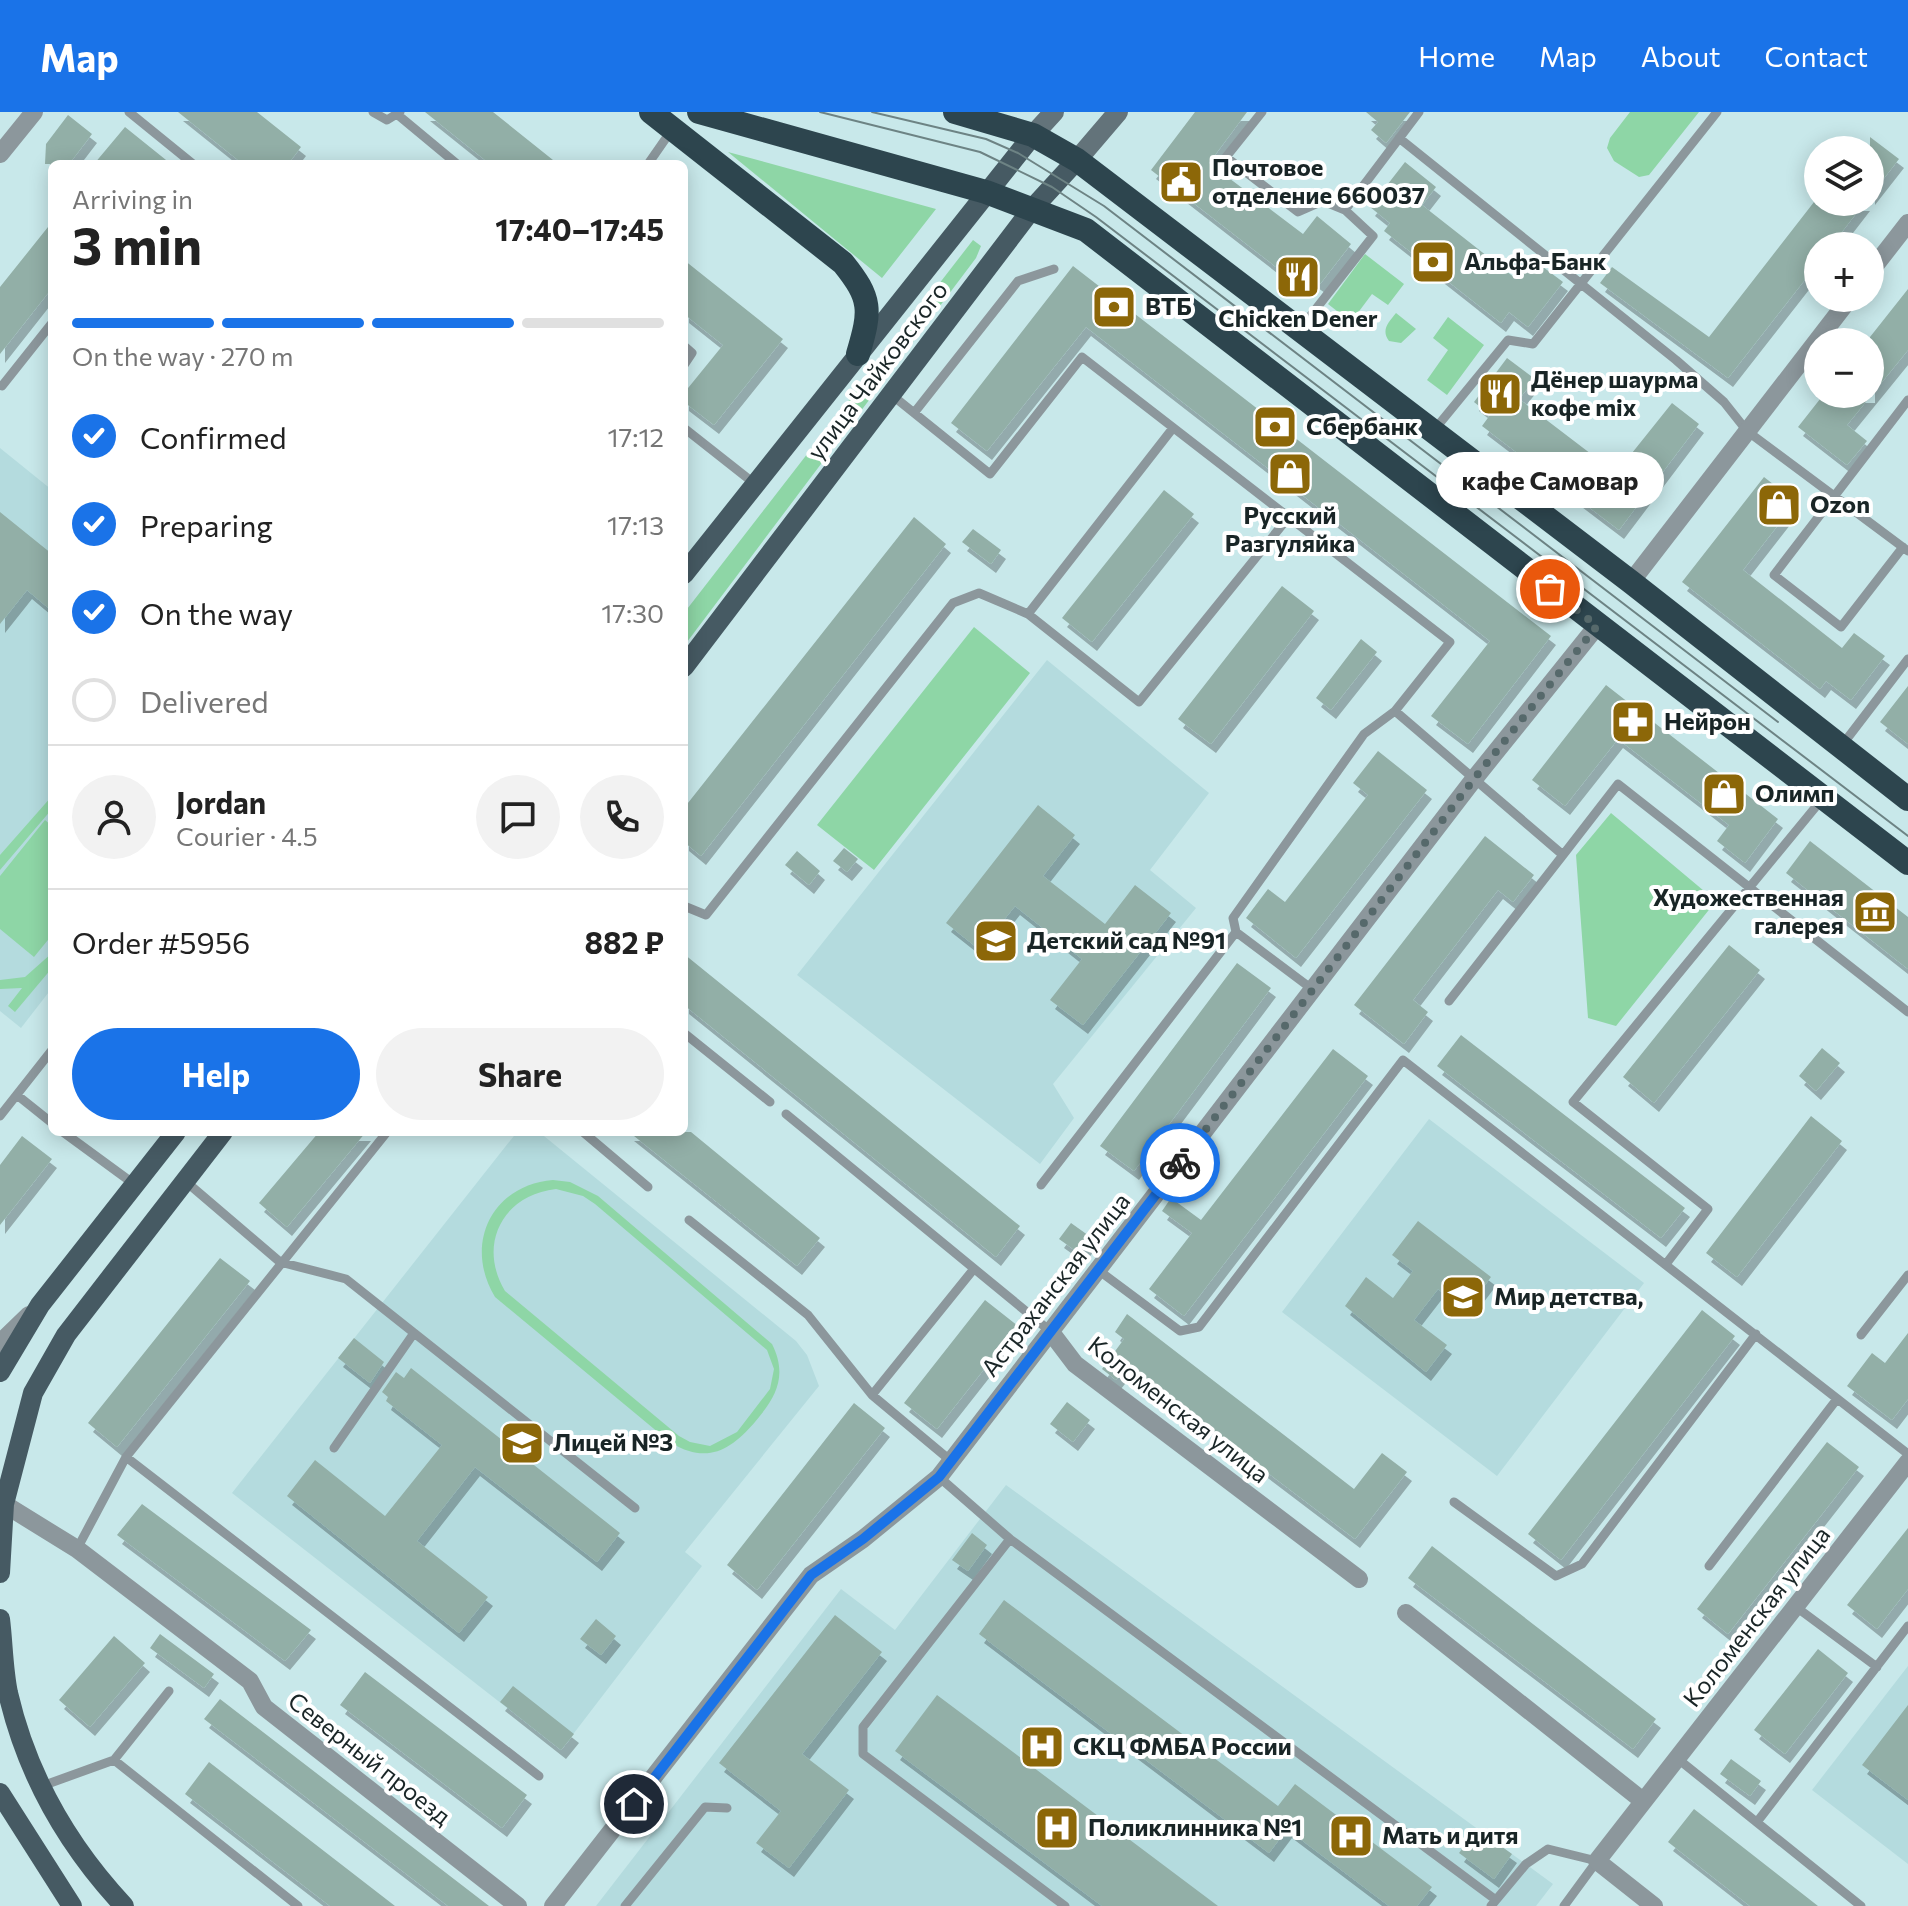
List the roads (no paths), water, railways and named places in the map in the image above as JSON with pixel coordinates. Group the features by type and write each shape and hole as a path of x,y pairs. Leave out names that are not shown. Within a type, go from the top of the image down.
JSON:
{"highway":[{"path":"651,112 852,273 866,291 866,326 858,354"},
{"path":"699,112 986,192 1086,230 1908,863"},
{"path":"955,112 1033,135 1077,160 1631,582 1908,799"}],"main road":[{"name":"улица Чайковского","path":"688,569 986,192 1054,112"},
{"name":"улица Чайковского","path":"688,662 893,396 1032,209 1118,112"},
{"path":"0,1372 40,1305 173,1136"},
{"path":"0,1573 4,1504 33,1393 66,1335 220,1136"},
{"path":"0,1619 8,1691 39,1787 60,1826 98,1878 124,1906"},
{"path":"0,1793 72,1906"}],"street":[{"path":"0,154 26,115"},
{"path":"1884,254 1908,223"},
{"path":"1631,582 1839,312"},
{"name":"Астраханская улица","path":"553,1906 811,1575 863,1539 939,1477 1474,779 1597,626"},
{"path":"0,1343 40,1305"},
{"name":"Коломенская улица","path":"1050,1331 1075,1364 1359,1579"},
{"name":"Коломенская улица","path":"1597,1861 1908,1462"},
{"name":"Северный проезд","path":"4,1504 77,1549 250,1681 264,1707 518,1906"},
{"path":"1406,1613 1643,1801"},
{"path":"1597,1861 1654,1906"}],"lane":[{"path":"129,112 188,160"},
{"path":"373,112 387,120 399,114 452,160"},
{"path":"1262,112 1226,157 1298,212 1323,201 1345,210 1373,236 1298,330"},
{"path":"1345,210 1419,112"},
{"path":"1433,432 1508,340 1533,344 1717,112"},
{"path":"651,160 672,129"},
{"path":"1399,138 1676,360 1724,402 1747,431 1836,496 1906,549 1841,627 1774,575 1836,496 1908,400"},
{"path":"439,160 444,154"},
{"path":"914,413 1018,281 1054,269"},
{"path":"2,386 48,328"},
{"path":"893,396 990,474 1082,357 1287,519 1450,642 1395,711 1364,734 1233,918 1236,932 1312,989"},
{"path":"1028,614 1173,428"},
{"path":"688,431 755,484"},
{"path":"688,908 706,915 953,603 979,593 1028,614 1139,702 1287,519"},
{"path":"1841,747 1908,659"},
{"path":"1395,711 1563,855"},
{"path":"1449,1001 1618,784 1908,1012"},
{"path":"1666,1264 1708,1209 1573,1102 1823,798"},
{"path":"1041,1185 1236,932"},
{"path":"688,1036 770,1102"},
{"path":"0,1116 48,1055"},
{"path":"1098,1270 1180,1331 1199,1327 1403,1060 1908,1454"},
{"path":"17,1095 48,1120"},
{"path":"786,1114 1050,1331"},
{"path":"68,1136 134,1184"},
{"path":"77,1549 126,1457 384,1136"},
{"path":"588,1136 648,1187"},
{"path":"184,1180 280,1262 346,1279 635,1508"},
{"path":"689,1220 808,1315 872,1395 951,1461"},
{"path":"872,1395 973,1270"},
{"path":"1861,1335 1908,1275"},
{"path":"334,1448 414,1333"},
{"path":"1454,1502 1556,1576 1582,1564 1756,1334"},
{"path":"1709,1566 1837,1399"},
{"path":"126,1457 539,1776"},
{"path":"939,1477 1010,1539 1494,1903 1526,1864 1548,1849 1597,1861 1564,1906"},
{"path":"1010,1539 863,1727 863,1754 1065,1906"},
{"path":"1796,1607 1877,1667"},
{"path":"1757,1822 1908,1626"},
{"path":"39,1787 114,1760 169,1691"},
{"path":"1678,1759 1861,1906"},
{"path":"114,1760 298,1906"},
{"path":"625,1906 705,1807 727,1808"}],"tram line":[{"path":"820,112 980,152 1052,187 1096,217 1908,836"},
{"path":"872,112 986,139 1018,153 1104,206 1778,722"}],"place":[{"name":"Почтовое отделение 660037","path":"1181,182"},
{"name":"Альфа-Банк","path":"1433,262"},
{"name":"Chicken Dener","path":"1298,277"},
{"name":"ВТБ","path":"1114,307"},
{"name":"Дёнер шаурма кофе mix","path":"1500,394"},
{"name":"Сбербанк","path":"1275,427"},
{"name":"Русский Разгуляйка","path":"1290,474"},
{"name":"Ozon","path":"1779,505"},
{"name":"кафе Самовар","path":"1550,589"},
{"name":"Нейрон","path":"1633,722"},
{"name":"Олимп","path":"1724,794"},
{"name":"Художественная галерея","path":"1875,912"},
{"name":"Детский сад №91","path":"996,941"},
{"name":"Мир детства,","path":"1463,1297"},
{"name":"Лицей №3","path":"522,1443"},
{"name":"СКЦ ФМБА России","path":"1042,1747"},
{"name":"Поликлинника №1","path":"1057,1828"},
{"name":"Мать и дитя","path":"1351,1836"}]}
